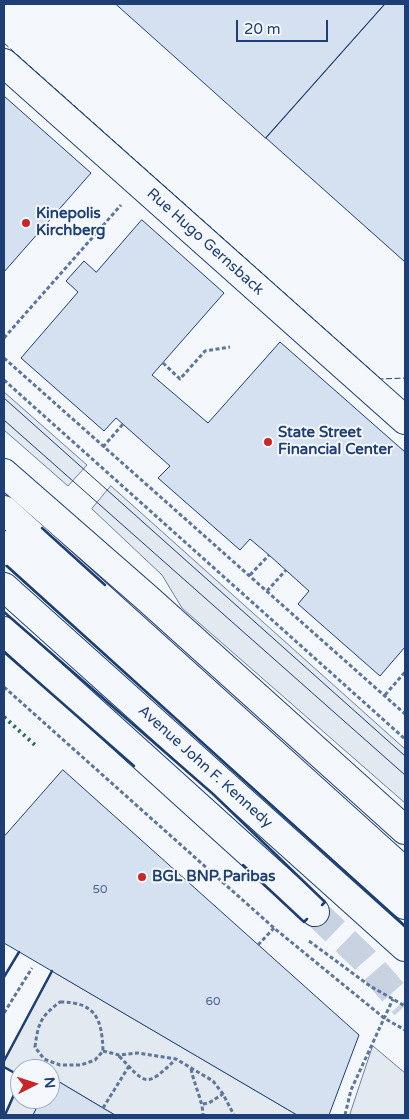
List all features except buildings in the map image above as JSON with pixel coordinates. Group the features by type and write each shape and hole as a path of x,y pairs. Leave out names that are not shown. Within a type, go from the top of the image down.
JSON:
{"main road":[{"name":"Rue Hugo Gernsback","path":"4,63 405,420"},
{"path":"4,473 147,598 405,830"},
{"path":"4,510 405,872"},
{"path":"4,545 405,905"},
{"name":"Avenue John F. Kennedy","path":"4,587 405,947"},
{"path":"4,631 315,912"}],"path":[{"path":"4,338 114,212"},
{"path":"163,363 180,379 205,351 230,347"},
{"path":"4,358 405,714"},
{"path":"4,380 405,739"},
{"path":"103,447 123,424"},
{"path":"250,576 269,555"},
{"path":"267,591 286,570"},
{"path":"385,695 405,672"},
{"path":"4,686 274,928 384,1018 405,1030"},
{"path":"258,945 274,928"},
{"path":"4,1013 32,968"},
{"path":"345,1115 351,1090 393,999"},
{"path":"60,1002 78,1002 94,1012 102,1031 103,1051 95,1060 81,1065 60,1066 44,1059 36,1047 37,1029 44,1014 60,1002"},
{"path":"103,1051 119,1055 138,1053 176,1059 191,1070 213,1081 223,1094 234,1115"},
{"path":"119,1055 139,1078 148,1080 156,1078 176,1059"},
{"path":"103,1108 129,1066"},
{"path":"191,1070 198,1099 203,1104 203,1115"},
{"path":"203,1104 209,1104 223,1094"}],"shaded area":[{"path":"4,392 87,465 68,486 4,430"},
{"path":"111,486 405,749 405,803 182,608 162,575 92,509"},
{"path":"52,971 297,1115 115,1115 60,1082 60,1059 10,1059 10,1070 4,1067 4,1061"},
{"path":"373,1046 405,1073 405,1115 350,1115"},
{"path":"10,1104 10,1109 36,1109 33,1115 5,1115"}],"tunnel":[{"path":"315,912 365,960 405,1006"}],"tram line":[{"path":"4,398 405,756"},
{"path":"4,420 405,775"}],"hedge":[{"path":"4,717 35,745"}],"fence":[{"path":"4,43 381,379 405,378"}],"wall":[{"path":"42,528 105,585"},
{"path":"7,566 405,926"},
{"path":"4,612 213,794 325,902 322,905"},
{"path":"4,652 134,766"},
{"path":"243,865 304,922 307,919"},
{"path":"4,977 19,952"},
{"path":"4,1061 52,971"},
{"path":"4,1067 10,1070"},
{"path":"5,1115 10,1104"}],"place":[{"name":"Kinepolis Kirchberg","path":"26,223"},
{"name":"State Street Financial Center","path":"268,442"},
{"name":"BGL BNP Paribas","path":"142,877"}]}
